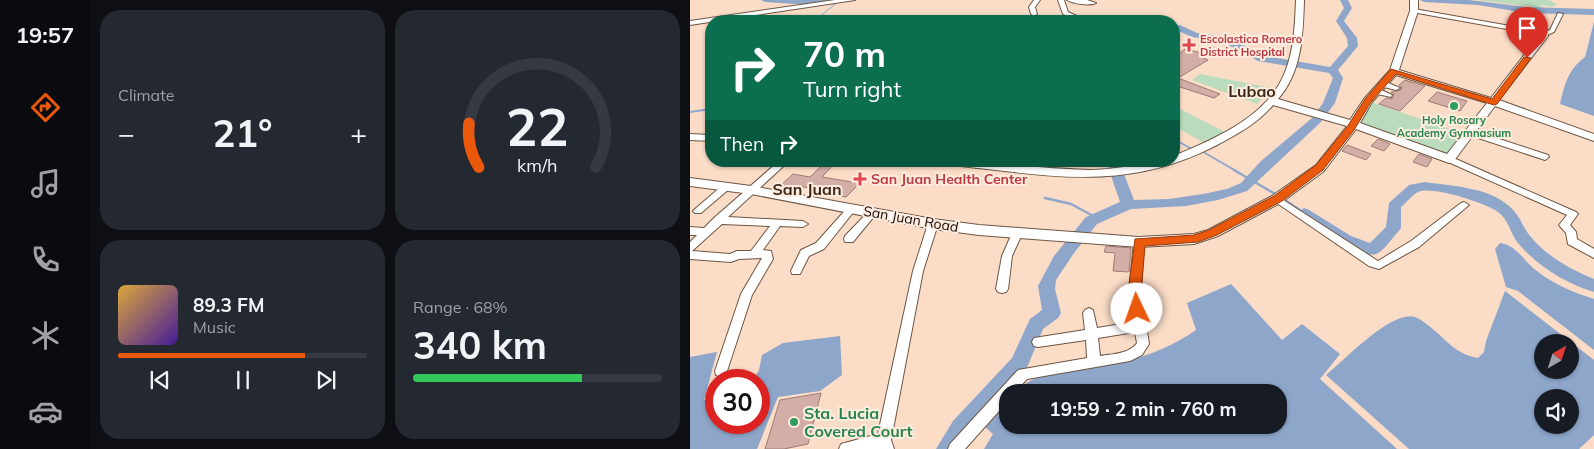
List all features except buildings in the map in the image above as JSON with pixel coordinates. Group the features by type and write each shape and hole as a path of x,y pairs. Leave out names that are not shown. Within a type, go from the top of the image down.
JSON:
{"main road":[{"path":"1180,158 1207,146 1246,123 1272,101 1288,78 1291,64"},
{"name":"San Juan Road","path":"690,182 751,190 934,224"}],"street":[{"path":"750,15 851,0"},
{"path":"1034,14 1032,7 1037,0"},
{"path":"1068,15 1065,14 1061,2 1070,0 1080,3 1086,1 1093,3"},
{"path":"1291,64 1300,0"},
{"path":"1414,0 1414,11 1394,71 1494,102 1594,138"},
{"path":"1414,11 1545,34"},
{"path":"1449,160 1545,34 1552,31 1560,14"},
{"path":"690,24 705,22"},
{"name":"San Juan Road","path":"934,224 1016,234 1140,242 1194,239 1213,233 1279,197 1320,168 1394,71"},
{"path":"1380,88 1396,88"},
{"path":"1380,88 1388,95"},
{"path":"1272,101 1352,124 1449,160 1573,214 1564,225 1571,232 1572,241 1594,254"},
{"path":"1469,132 1545,157"},
{"path":"690,137 705,138"},
{"path":"690,248 718,220 778,167"},
{"path":"1012,167 1072,173 1131,171 1156,167"},
{"path":"698,211 726,187"},
{"path":"1279,197 1373,263 1379,265 1415,244 1464,205"},
{"path":"796,271 805,253 820,246 852,208"},
{"path":"849,239 873,212"},
{"path":"718,220 776,225 803,224"},
{"path":"846,449 886,444 918,271 934,224"},
{"path":"754,254 776,225"},
{"path":"690,231 706,232"},
{"path":"1002,289 1007,256 1016,234"},
{"path":"955,449 1023,374 1126,357 1138,351 1144,344 1139,326 1135,292 1140,242"},
{"path":"690,255 731,258 737,255 767,254 768,259 747,294 722,369"},
{"path":"1088,313 1094,362"},
{"path":"1038,342 1139,326"}],"green space":[{"path":"1477,0 1549,0 1557,4 1552,7 1541,5 1542,8"},
{"path":"1200,74 1272,88 1257,104 1192,80"},
{"path":"1371,102 1464,134 1446,156 1359,123"},
{"path":"1180,109 1225,132 1204,143 1180,129"}],"water":[{"path":"1594,22 1594,116 1560,104 1571,72 1585,57"},
{"path":"1500,243 1511,247 1543,276 1572,291 1594,299 1594,350 1579,338 1579,334 1573,334 1518,291 1506,287 1495,249"},
{"path":"1231,284 1282,340 1302,324 1340,354 1320,379 1397,449 984,449 993,434 985,427 999,411 999,434 1287,434 1287,384 1026,384 1039,376 1053,372 1125,361 1153,353 1171,345 1196,330 1187,303"},
{"path":"1505,291 1560,334 1534,334 1534,379 1579,379 1579,348 1594,360 1594,435 1579,449 1409,449 1326,375 1368,338 1394,321 1405,317 1420,319 1454,348 1465,354 1478,358 1484,352 1486,341"},
{"path":"840,336 842,375 820,391 778,397 770,417 770,369 759,369 762,355 783,343"},
{"path":"717,352 712,369 705,369 705,434 763,434 757,449 690,449 690,357"}],"waterway":[{"path":"765,0 810,3 833,0"},
{"path":"821,15 840,0"},
{"path":"1333,70 1353,46 1352,38 1340,21 1348,8 1344,0"},
{"path":"1424,0 1478,3 1526,10 1580,10 1594,12"},
{"path":"1180,28 1195,35 1223,39 1262,59 1333,70"},
{"path":"1128,204 1153,205 1186,202 1218,196 1242,188 1266,164 1300,136 1323,112 1333,94 1338,78 1333,70"},
{"path":"690,112 705,110"},
{"path":"1180,142 1190,148"},
{"path":"1205,153 1236,171"},
{"path":"1114,167 1128,204"},
{"path":"1234,170 1277,195"},
{"path":"1304,213 1346,240 1373,249 1393,228 1394,206 1414,188 1425,186 1463,192 1486,199 1503,208 1516,222 1524,240 1564,274 1594,286"},
{"path":"1045,198 1071,204 1095,217"},
{"path":"1282,198 1304,213"},
{"path":"947,449 960,428 1019,364 1036,324 1052,313 1046,286 1053,271 1068,249 1096,217 1128,204"}],"place":[{"name":"Escolastica Romero District Hospital","path":"1189,45"},
{"name":"Holy Rosary Academy Gymnasium","path":"1454,106"},
{"name":"San Juan Health Center","path":"860,179"},
{"name":"Sta. Lucia Covered Court","path":"794,422"}],"district":[{"name":"Lubao","path":"1252,91"},
{"name":"San Juan","path":"807,189"}],"route":[{"path":"1137,309 1135,292 1140,242 1168,242 1194,239 1213,233 1278,198 1320,168 1351,128 1368,101 1394,71 1494,102 1527,58"}]}
